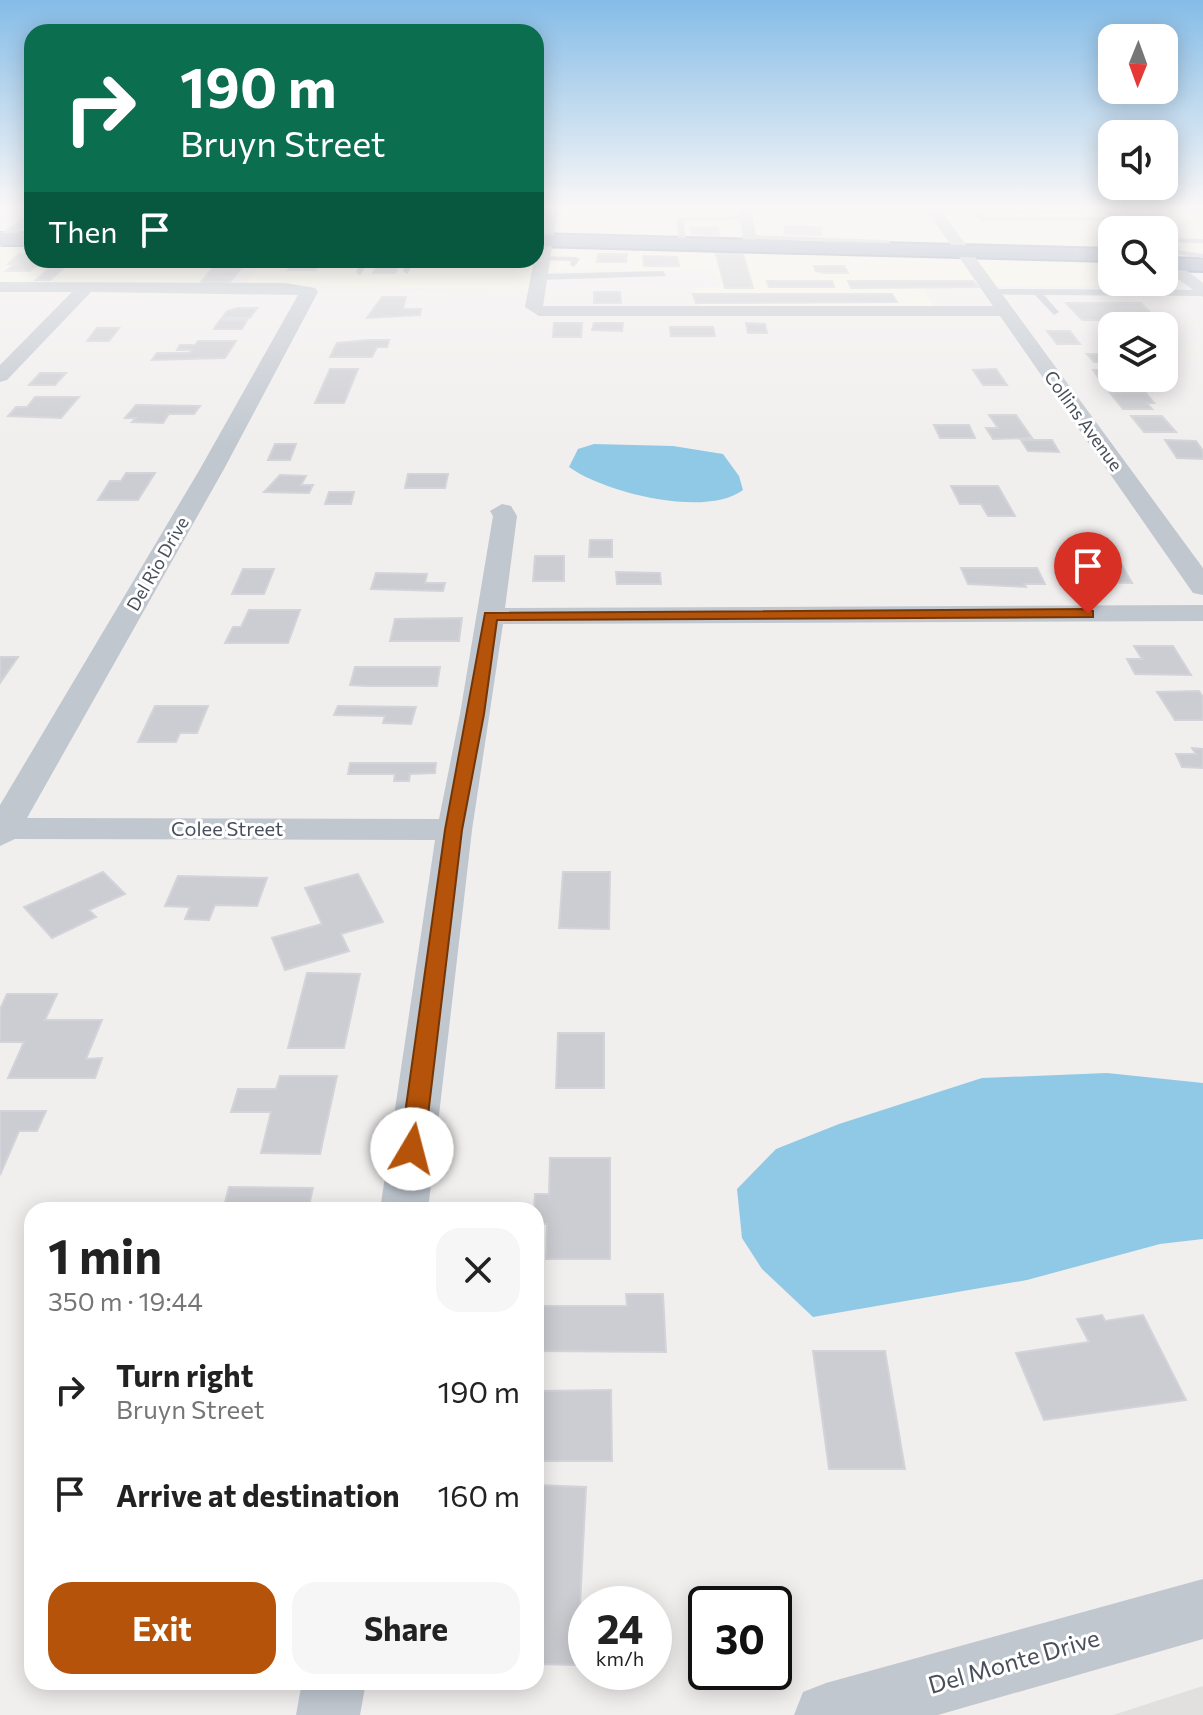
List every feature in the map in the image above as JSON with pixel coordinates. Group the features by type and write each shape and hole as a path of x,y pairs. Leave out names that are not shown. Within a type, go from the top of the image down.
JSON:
{"street":[{"path":"0,376 83,291 77,288"},
{"name":"Del Rio Drive","path":"1,830 212,469 298,316 307,290 235,288"},
{"path":"537,288 534,307 539,311 1005,311"},
{"name":"Collins Avenue","path":"989,288 1203,587"},
{"path":"405,1202 454,830 476,714 505,516 502,511"},
{"path":"490,616 1203,613"},
{"name":"Colee Street","path":"1,830 454,830"},
{"name":"Del Monte Drive","path":"826,1715 1203,1609"},
{"path":"328,1715 333,1690"}],"lane":[{"path":"992,292 1203,292"},
{"path":"1038,293 1054,312"}],"shaded area":[{"path":"418,288 530,288 530,290"},
{"path":"695,288 923,288 936,309 699,309"},
{"path":"1203,1686 1203,1715 1113,1715"}],"water":[{"path":"594,444 673,446 723,454 739,476 743,490 726,498 681,502 606,486 569,467 578,449"},
{"path":"1107,1073 1203,1083 1203,1239 1160,1244 1027,1280 813,1317 762,1269 742,1238 737,1189 776,1149 839,1124 982,1078"}],"building":[{"path":"594,292 620,292 621,303 594,303"},
{"path":"693,294 892,294 897,302 696,303"},
{"path":"382,297 406,297 403,309 421,309 420,315 367,318"},
{"path":"1066,303 1141,303 1150,312 1098,312 1098,320 1082,320"},
{"path":"257,308 250,318 222,318 227,311"},
{"path":"220,320 247,320 242,329 214,329"},
{"path":"554,323 582,323 581,337 553,337"},
{"path":"594,323 623,323 622,331 592,330"},
{"path":"746,323 765,324 767,333 748,333"},
{"path":"670,327 713,327 715,336 671,336"},
{"path":"97,328 119,328 109,341 87,341"},
{"path":"1047,331 1070,331 1080,344 1057,344"},
{"path":"389,340 387,347 377,347 372,357 330,357 337,343"},
{"path":"198,341 236,341 225,358 152,360 157,353 189,353 192,350 177,350 180,345 195,345"},
{"path":"1087,354 1098,354 1098,362"},
{"path":"330,369 358,369 344,403 315,403"},
{"path":"996,369 1007,385 983,385 973,370"},
{"path":"40,373 66,373 55,385 29,385"},
{"path":"1110,393 1146,393 1154,403 1147,403 1152,409 1123,409"},
{"path":"35,397 79,397 61,418 8,416 16,407 27,407"},
{"path":"136,405 200,406 194,414 169,414 163,423 132,422 136,418 125,418"},
{"path":"989,415 1016,415 1032,438 993,439 986,428 998,428"},
{"path":"1131,416 1162,416 1176,432 1144,432"},
{"path":"934,425 969,425 975,438 940,438"},
{"path":"1021,440 1052,440 1059,452 1028,451"},
{"path":"1165,440 1196,441 1203,451 1203,459 1177,458"},
{"path":"275,444 296,444 290,460 268,460"},
{"path":"126,473 155,473 138,500 98,500 110,481 121,481"},
{"path":"408,474 448,474 445,488 405,488"},
{"path":"280,475 306,476 301,485 313,485 309,493 264,492"},
{"path":"951,486 998,486 1015,516 988,516 981,504 960,504"},
{"path":"329,492 354,492 351,504 325,504"},
{"path":"590,540 612,540 612,557 589,557"},
{"path":"1077,553 1115,553 1132,583 1092,582"},
{"path":"535,556 564,556 564,581 533,581"},
{"path":"961,568 1037,568 1045,584 1024,584 1026,587 968,584"},
{"path":"243,569 274,569 264,594 232,594"},
{"path":"616,572 660,573 661,584 617,584"},
{"path":"376,573 427,574 425,583 445,583 443,591 371,589"},
{"path":"249,610 300,610 288,643 225,643 233,627 241,627"},
{"path":"462,618 459,641 390,641 395,619"},
{"path":"1134,646 1173,646 1191,675 1135,674 1127,659 1142,659"},
{"path":"0,657 18,657 0,683"},
{"path":"355,667 440,667 437,686 368,686 350,685"},
{"path":"1199,691 1203,697 1203,720 1175,720 1157,692"},
{"path":"155,706 208,706 197,733 180,733 176,742 138,742"},
{"path":"338,706 416,707 411,724 383,723 385,716 334,715"},
{"path":"1192,748 1203,749 1203,768 1182,767 1176,754 1196,754"},
{"path":"350,763 436,763 435,773 410,774 409,781 394,781 395,774 348,774"},
{"path":"103,872 125,894 89,910 96,917 52,938 24,907"},
{"path":"563,872 610,872 609,929 559,928"},
{"path":"358,874 383,922 341,934 349,951 285,970 272,938 322,924 305,888"},
{"path":"178,876 267,878 257,906 215,905 209,920 185,919 190,907 165,906"},
{"path":"307,973 360,974 344,1048 288,1048"},
{"path":"7,994 57,994 45,1020 102,1020 86,1059 102,1058 95,1078 8,1078 24,1042 0,1042 0,1009"},
{"path":"558,1033 604,1033 604,1088 556,1088"},
{"path":"280,1076 337,1076 320,1154 261,1153 271,1112 231,1112 238,1089 276,1089"},
{"path":"0,1111 46,1111 37,1131 19,1131 0,1175"},
{"path":"550,1158 610,1158 610,1259 546,1259 544,1202 534,1202 535,1194 549,1194"},
{"path":"229,1187 313,1188 310,1202 225,1202"},
{"path":"626,1294 663,1294 666,1352 544,1351 544,1306 627,1306"},
{"path":"1102,1315 1105,1321 1143,1315 1186,1400 1044,1420 1016,1353 1089,1342 1077,1319"},
{"path":"813,1351 885,1351 905,1469 829,1469"},
{"path":"611,1390 612,1461 544,1461 544,1391"},
{"path":"544,1485 586,1487 581,1586 568,1586 568,1665 544,1664"}],"route":[{"path":"412,1149 454,830 476,714 490,616 1088,614"}]}
